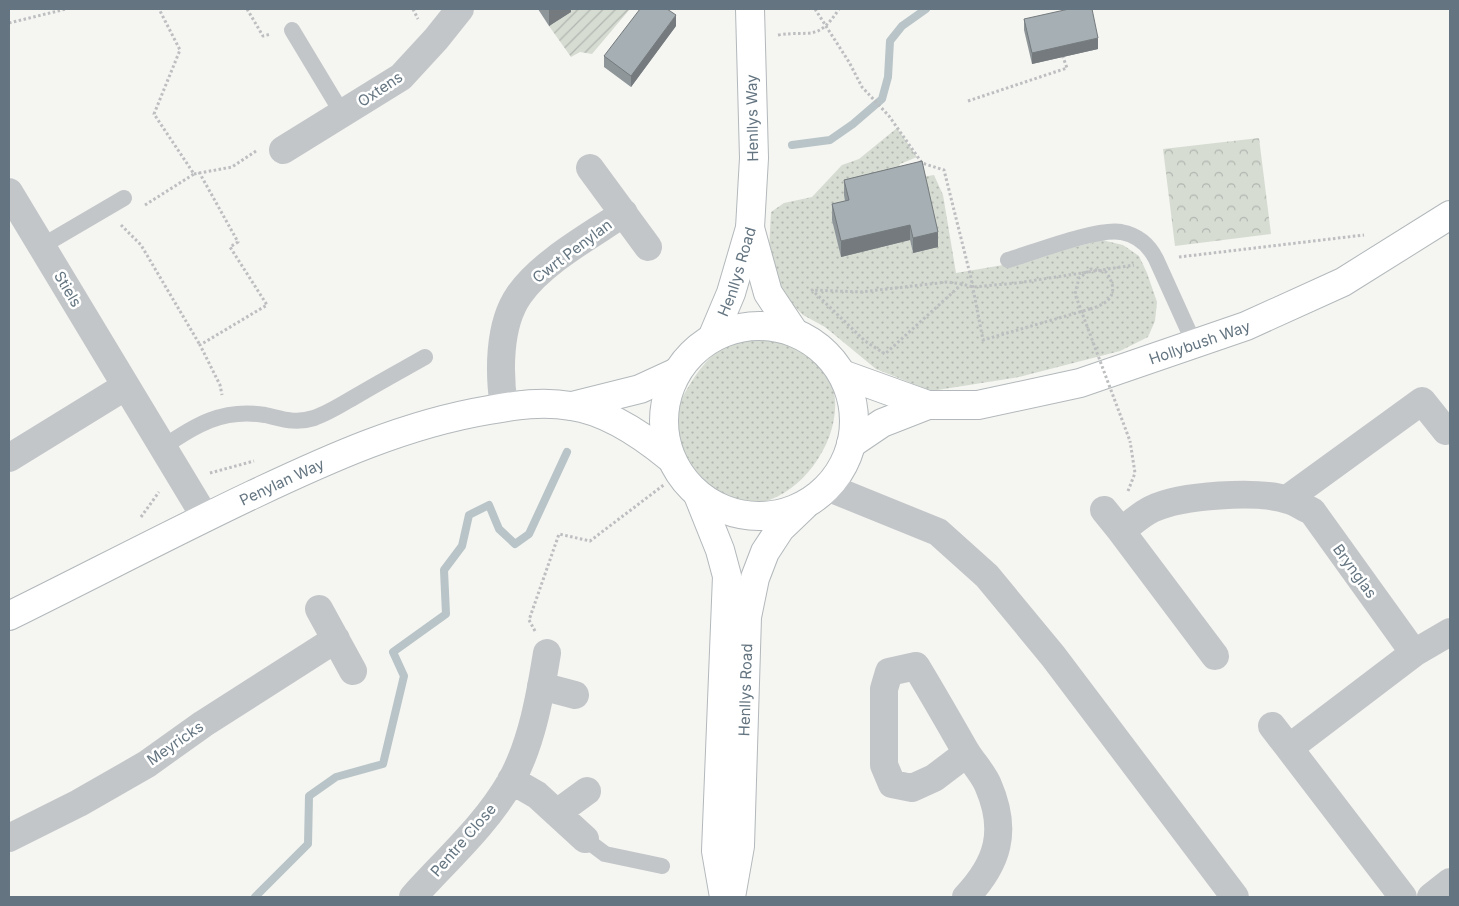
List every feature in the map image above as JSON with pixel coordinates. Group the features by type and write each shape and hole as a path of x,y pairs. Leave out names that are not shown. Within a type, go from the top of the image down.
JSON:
{"street":[{"name":"Oxtens","path":"272,149 342,113 401,77 436,40 460,9"},
{"name":"Henllys Way","path":"750,9 754,158 750,228"},
{"name":"Cwrt Penylan","path":"590,168 648,247"},
{"name":"Stiels","path":"9,192 204,517"},
{"name":"Cwrt Penylan","path":"504,407 501,360 507,324 518,296 539,273 624,213"},
{"name":"Hollybush Way","path":"842,374 928,405 978,405 1080,383 1246,326 1343,282 1450,215"},
{"name":"Henllys Road","path":"750,228 768,293 794,332"},
{"name":"Henllys Road","path":"712,338 730,292 750,228"},
{"path":"675,466 665,440 664,405 677,372 698,347 712,338 731,330 752,326 774,327 794,332 822,349 842,374"},
{"name":"Penylan Way","path":"572,406 640,389 677,372"},
{"name":"Henllys Road","path":"731,897 740,846 747,617 755,578 766,552 780,529 838,474 851,444 854,420 851,396 842,374"},
{"path":"9,458 126,386"},
{"path":"1288,499 1422,401 1446,432"},
{"name":"Penylan Way","path":"9,616 204,517 321,462 413,427 462,414 535,403 572,406 613,420 649,441 675,466 698,495"},
{"name":"Hollybush Way","path":"851,444 882,423 928,405"},
{"path":"698,495 718,507 741,514 764,516 780,513 818,494 938,532 987,576 1054,656 1236,897"},
{"name":"Henllys Road","path":"698,495 720,550 727,576 716,851 724,897"},
{"name":"Brynglas","path":"1113,520 1176,501 1202,496 1260,496 1288,499 1312,511 1414,653"},
{"path":"1113,520 1214,656"},
{"path":"319,609 353,671"},
{"path":"1288,748 1414,653 1450,632"},
{"name":"Meyricks","path":"9,838 79,803 146,764 203,724 336,639"},
{"name":"Pentre Close","path":"413,897 489,814 511,780 528,740 547,653"},
{"path":"541,686 575,695"},
{"path":"1272,726 1403,897"},
{"path":"966,897 980,882 994,860 998,834 997,811 988,784 967,753"},
{"path":"511,780 537,795 586,839"},
{"path":"557,814 586,791"},
{"path":"1431,897 1450,882"}],"lane":[{"path":"292,30 342,113"},
{"path":"42,246 114,204"},
{"path":"1008,260 1096,234 1120,232 1138,237 1152,251 1185,323 1192,344"},
{"path":"162,448 188,429 209,419 225,416 264,415 287,422 313,418 331,410 425,357"},
{"path":"586,839 605,854 662,866"}],"path":[{"path":"9,23 66,9"},
{"path":"159,9 180,50 154,114 194,174"},
{"path":"247,9 263,36 292,30"},
{"path":"815,9 849,62 862,87 889,116 922,163 944,170 973,287 983,340 1090,309 1104,305 1113,293 1113,281 1106,272 1090,269 1079,278 1075,294 1130,441 1135,473 1113,520"},
{"path":"751,39 782,34 812,34 827,27 839,9"},
{"path":"968,101 1068,68 1063,57"},
{"path":"114,204 137,211 194,174 232,167 272,149"},
{"path":"199,172 238,242 230,247 267,305 200,345"},
{"path":"114,204 141,245 200,345 220,385 225,416"},
{"path":"962,284 885,354 865,341 812,290 861,292 947,282 962,284 973,287 1016,283 1156,259 1364,235"},
{"path":"547,653 529,620 559,534 590,541 653,491 675,466"},
{"path":"138,520 164,485 182,479"}],"green space":[{"path":"569,9 630,9 592,54 580,52 571,57 549,26 571,12"},
{"path":"897,128 917,157 900,164 898,171 849,216 841,256 910,240 913,253 922,177 934,175 943,195 956,273 1009,264 1102,240 1123,245 1139,256 1157,302 1155,321 1148,337 1120,351 1019,377 931,391 876,369 825,327 803,315 787,299 779,287 769,250 771,212 784,203 812,197 842,165 859,159"},
{"path":"1259,138 1271,234 1175,246 1163,149"},
{"path":"764,336 797,345 807,351 825,369 834,390 835,414 829,438 817,460 801,480 781,495 759,503 743,503 712,493 693,478 681,457 676,433 676,416 689,385 719,349 738,338"}],"building":[{"path":"640,9 667,9 676,15 631,76 604,56"},
{"path":"1069,9 1092,9 1098,38 1032,53 1024,19"},
{"path":"922,161 938,232 913,238 910,225 841,241 832,204 849,200 844,180"}],"waterway":[{"path":"792,145 830,140 853,124 882,99 888,77 890,41 902,26 926,9"},
{"path":"255,897 308,844 309,796 336,777 383,764 404,676 393,652 446,614 444,570 462,546 469,515 489,505 499,529 515,544 529,534 567,452"}]}
